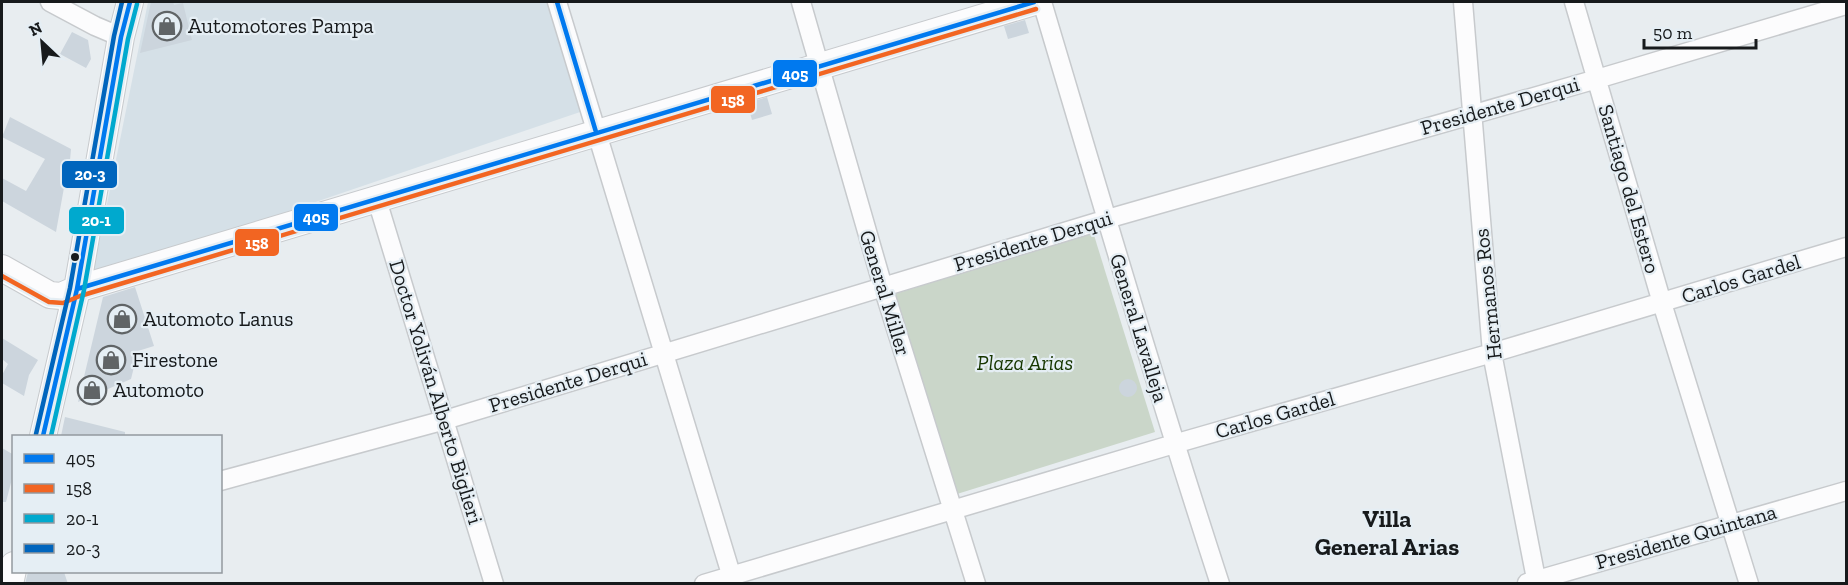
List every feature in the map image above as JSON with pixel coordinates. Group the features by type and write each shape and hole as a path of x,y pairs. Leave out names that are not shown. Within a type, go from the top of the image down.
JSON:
{"main road":[{"path":"43,435 78,289 129,2"},
{"path":"2,268 50,295 61,296 820,64 1034,2"}],"street":[{"path":"50,2 121,37"},
{"path":"557,2 732,580"},
{"name":"General Miller","path":"801,2 883,287 976,584"},
{"name":"General Lavalleja","path":"1042,2 1174,444 1220,584"},
{"name":"Hermanos Ros","path":"1463,2 1492,353 1533,582"},
{"name":"Santiago del Estero","path":"1574,2 1662,303 1749,584"},
{"name":"Presidente Derqui","path":"222,480 445,420 1107,219 1597,79 1846,5"},
{"name":"Doctor Yoliván Alberto Biglieri","path":"377,200 494,584"},
{"name":"Carlos Gardel","path":"704,584 732,580 953,510 1846,247"},
{"name":"Presidente Quintana","path":"1533,582 1846,491"}],"shaded area":[{"path":"148,2 552,2 586,110 92,278"}],"green space":[{"name":"Plaza Arias","path":"1093,232 1155,432 957,494 895,294"}],"building":[{"name":"Automotores Pampa","path":"151,2 173,2 174,5 183,3 192,40 140,53"},
{"path":"1025,20 1029,33 1008,39 1004,26"},
{"path":"72,32 88,40 91,59 86,68 60,54"},
{"path":"767,97 772,114 752,120 747,103"},
{"path":"10,117 71,149 69,172 67,171 56,232 2,201 2,178 26,191 45,159 2,137"},
{"path":"135,287 154,346 138,351 131,379 78,402 103,297"},
{"path":"2,338 38,360 29,375 24,396 2,383 2,375 8,364 2,359"},
{"path":"1128,379 1134,382 1137,388 1134,394 1128,397 1122,394 1119,388 1122,382"},
{"path":"65,417 125,432 125,435 61,435"},
{"path":"2,448 12,454 12,479 6,502 2,502"},
{"path":"28,573 64,573 68,584 25,584"}],"transit line":[{"name":"20-3","path":"36,434 70,288 122,2"},
{"name":"405","path":"43,435 77,289 121,37 130,2"},
{"name":"405","path":"557,2 596,132"},
{"name":"405","path":"77,289 1034,2"},
{"name":"20-1","path":"51,435 84,290 128,39 137,4"},
{"name":"158","path":"2,276 49,302 63,303 1036,9"}],"place":[{"name":"Automotores Pampa","path":"167,26"},
{"name":"Automoto Lanus","path":"122,319"},
{"name":"Firestone","path":"111,360"},
{"name":"Automoto","path":"92,390"}],"district":[{"name":"Villa General Arias","path":"1387,533"}]}
